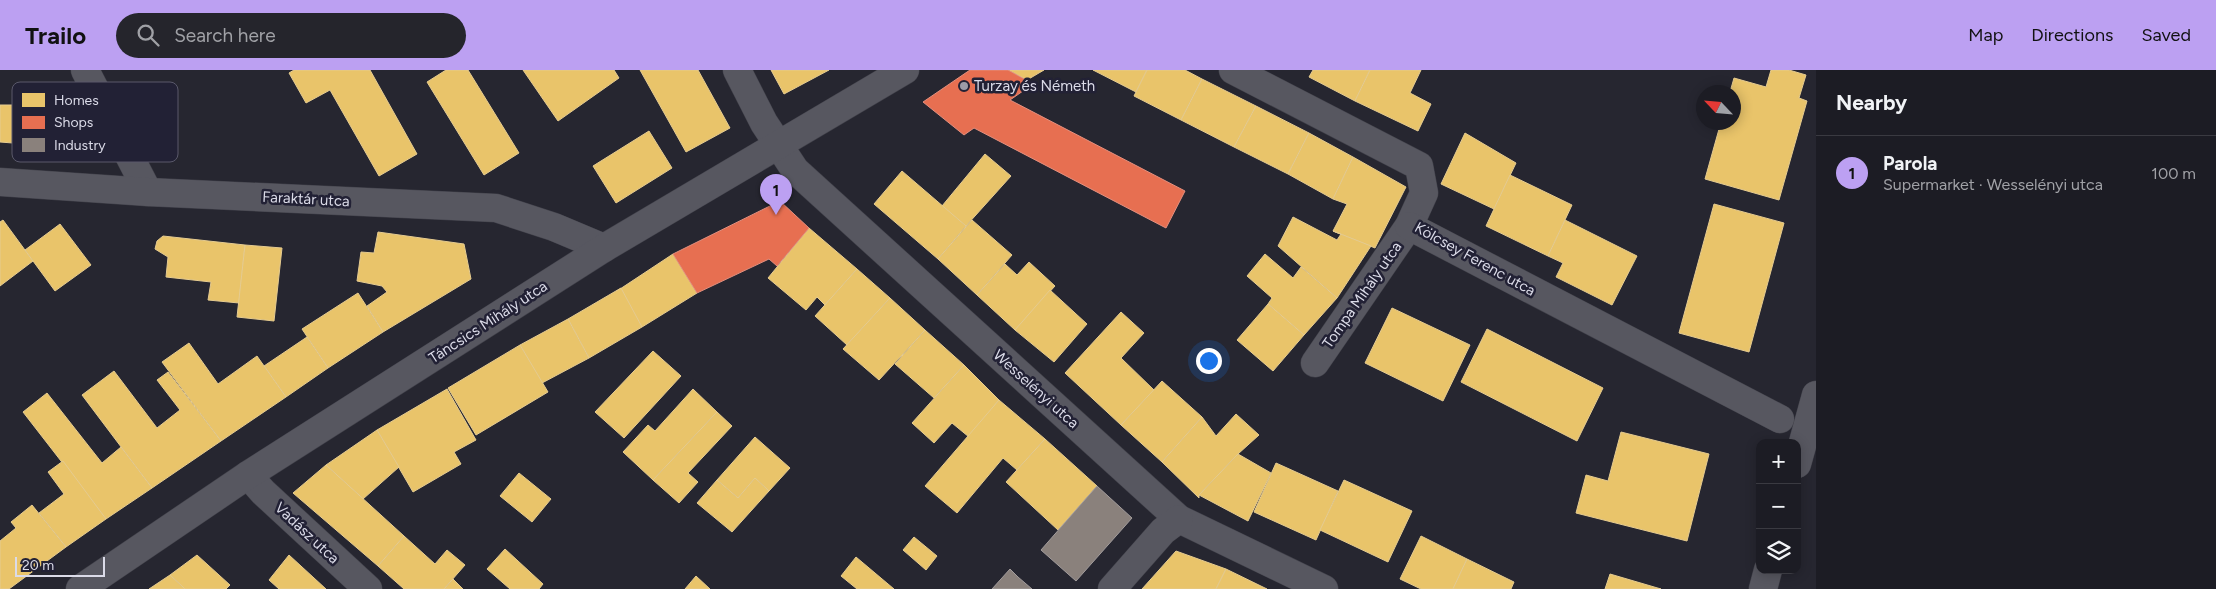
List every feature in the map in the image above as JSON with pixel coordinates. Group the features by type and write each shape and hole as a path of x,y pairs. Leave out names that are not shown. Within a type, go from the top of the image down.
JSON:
{"street":[{"path":"85,70 91,82"},
{"name":"Wesselényi utca","path":"737,70 778,146 795,170 1179,519 1324,589"},
{"name":"Táncsics Mihály utca","path":"80,589 248,475 604,248 905,70"},
{"name":"Kölcsey Ferenc utca","path":"1233,70 1419,166 1424,193 1409,226 1780,419"},
{"path":"133,162 148,192"},
{"name":"Faraktár utca","path":"0,182 148,192 496,208 554,227 604,248"},
{"name":"Tompa Mihály utca","path":"1315,363 1409,226"},
{"path":"1801,449 1816,395"},
{"name":"Vadász utca","path":"248,475 263,492 368,589"},
{"path":"1112,589 1163,531 1179,519"},
{"path":"1763,589 1767,574"}],"building: Homes":[{"path":"294,70 370,70 417,154 379,176 330,90 306,103 289,73"},
{"path":"446,70 468,70 519,153 484,175 427,82"},
{"path":"523,70 614,70 619,78 558,121"},
{"path":"640,70 698,70 730,128 686,152"},
{"path":"771,70 829,70 784,94"},
{"path":"1008,70 1044,70 1027,80"},
{"path":"1093,70 1147,70 1136,92"},
{"path":"1147,70 1185,70 1202,79 1181,120 1134,96"},
{"path":"1313,70 1370,70 1355,101 1309,77"},
{"path":"1370,70 1421,70 1410,93 1431,104 1418,131 1355,101"},
{"path":"1771,70 1789,70 1806,75 1799,98 1807,101 1779,200 1705,179 1719,130 1741,130 1741,85 1732,85 1734,78 1766,87"},
{"path":"1202,79 1256,106 1234,147 1181,120"},
{"path":"0,105 12,105 12,143 0,142"},
{"path":"1256,106 1309,133 1288,174 1234,147"},
{"path":"649,131 672,168 616,203 593,166"},
{"path":"1309,133 1353,157 1333,199 1288,174"},
{"path":"1465,133 1516,163 1494,209 1441,184"},
{"path":"985,154 1011,176 966,226 942,206"},
{"path":"1353,157 1406,187 1375,248 1333,231 1347,204 1333,199"},
{"path":"902,171 966,226 938,259 874,204"},
{"path":"1510,175 1572,205 1548,256 1486,226"},
{"path":"1714,204 1784,223 1749,352 1679,333"},
{"path":"1293,217 1337,240 1341,234 1371,246 1337,298 1278,246"},
{"path":"3,220 33,261 0,286 0,222"},
{"path":"972,220 1012,255 977,295 938,259"},
{"path":"1565,220 1637,256 1612,305 1556,277 1563,263 1548,256"},
{"path":"60,224 91,265 55,291 25,250"},
{"path":"809,228 857,269 825,305 817,297 806,310 768,278"},
{"path":"378,232 464,244 471,279 383,332 367,306 387,292 382,286 357,281 361,252 374,253"},
{"path":"163,236 245,245 239,303 208,300 211,282 166,277 168,257 155,249 157,241"},
{"path":"245,245 282,248 274,321 237,317"},
{"path":"673,254 697,293 642,327 617,291"},
{"path":"1265,254 1293,278 1301,267 1337,298 1304,335 1268,304 1272,298 1247,276"},
{"path":"1029,262 1055,286 1015,330 977,295 1005,264 1017,275"},
{"path":"857,269 890,298 847,345 815,316"},
{"path":"621,288 642,327 589,358 568,319"},
{"path":"1050,290 1087,324 1054,362 1015,330"},
{"path":"358,293 383,332 328,368 302,329"},
{"path":"890,298 925,330 879,380 843,349"},
{"path":"1268,304 1304,335 1273,371 1237,340"},
{"path":"1392,308 1470,345 1443,401 1365,363"},
{"path":"1121,312 1144,333 1121,358 1154,390 1121,425 1065,373"},
{"path":"568,319 589,358 542,383 520,345"},
{"path":"1487,329 1603,388 1577,441 1461,382"},
{"path":"925,330 964,365 934,398 895,364"},
{"path":"307,337 328,368 286,397 264,366"},
{"path":"189,343 218,384 257,356 286,397 221,441 162,362"},
{"path":"520,345 548,392 476,435 448,388"},
{"path":"653,351 681,376 624,438 595,412"},
{"path":"964,365 999,400 969,437 952,423 934,443 912,423"},
{"path":"114,371 157,428 180,410 157,380 168,372 221,441 152,488 82,395"},
{"path":"1162,381 1202,417 1162,462 1121,425"},
{"path":"447,389 476,440 454,452 461,464 413,492 377,430"},
{"path":"693,389 717,412 653,480 623,452 648,425 655,431"},
{"path":"47,393 102,463 121,447 152,488 106,519 23,412"},
{"path":"999,400 1045,439 1017,470 1003,458 957,513 925,486"},
{"path":"717,412 732,426 688,473 698,482 679,503 653,480"},
{"path":"1236,414 1259,435 1238,454 1199,495 1199,498 1162,462 1202,417 1216,436"},
{"path":"377,430 399,467 363,499 326,465"},
{"path":"1621,432 1709,454 1687,541 1576,513 1586,475 1608,481"},
{"path":"755,437 790,468 769,491 755,478 738,498 717,480"},
{"path":"1045,439 1097,486 1058,530 1006,482"},
{"path":"1238,454 1271,473 1248,521 1199,495"},
{"path":"63,461 106,519 66,547 39,513 64,494 48,472"},
{"path":"1276,463 1338,491 1316,540 1254,512"},
{"path":"326,465 404,536 378,566 293,493"},
{"path":"519,473 551,499 532,522 500,496"},
{"path":"755,478 769,491 732,532 697,503 717,480 738,498"},
{"path":"1344,480 1412,511 1388,562 1320,530"},
{"path":"32,505 66,547 9,589 0,589 0,541 16,528 11,522"},
{"path":"404,536 435,564 447,550 465,565 444,589 404,589 378,566"},
{"path":"1421,536 1467,559 1453,589 1421,589 1400,579"},
{"path":"914,537 937,556 926,570 903,550"},
{"path":"505,549 543,584 539,589 510,589 487,569"},
{"path":"1176,551 1226,569 1216,589 1142,589"},
{"path":"197,555 230,585 226,589 185,589 170,575"},
{"path":"289,555 326,589 279,589 269,580"},
{"path":"856,557 894,589 857,589 841,576"},
{"path":"1467,559 1514,582 1511,589 1453,589"},
{"path":"1226,569 1267,589 1216,589"},
{"path":"1610,574 1661,589 1605,589"},
{"path":"170,575 185,589 149,589"},
{"path":"696,576 710,589 685,589"},
{"path":"453,579 463,589 444,589"}],"building: Shops":[{"path":"970,70 1008,70 1033,84 1010,100 1185,191 1166,228 974,128 964,135 923,102"},
{"path":"780,201 809,228 777,266 769,259 697,293 673,254"}],"building: Industry":[{"path":"1097,486 1132,518 1076,581 1041,550"},
{"path":"1010,569 1018,577 1032,589 992,589"}],"place":[{"name":"Turzay és Németh","path":"964,86"},
{"name":"Parola","path":"776,215"}]}
